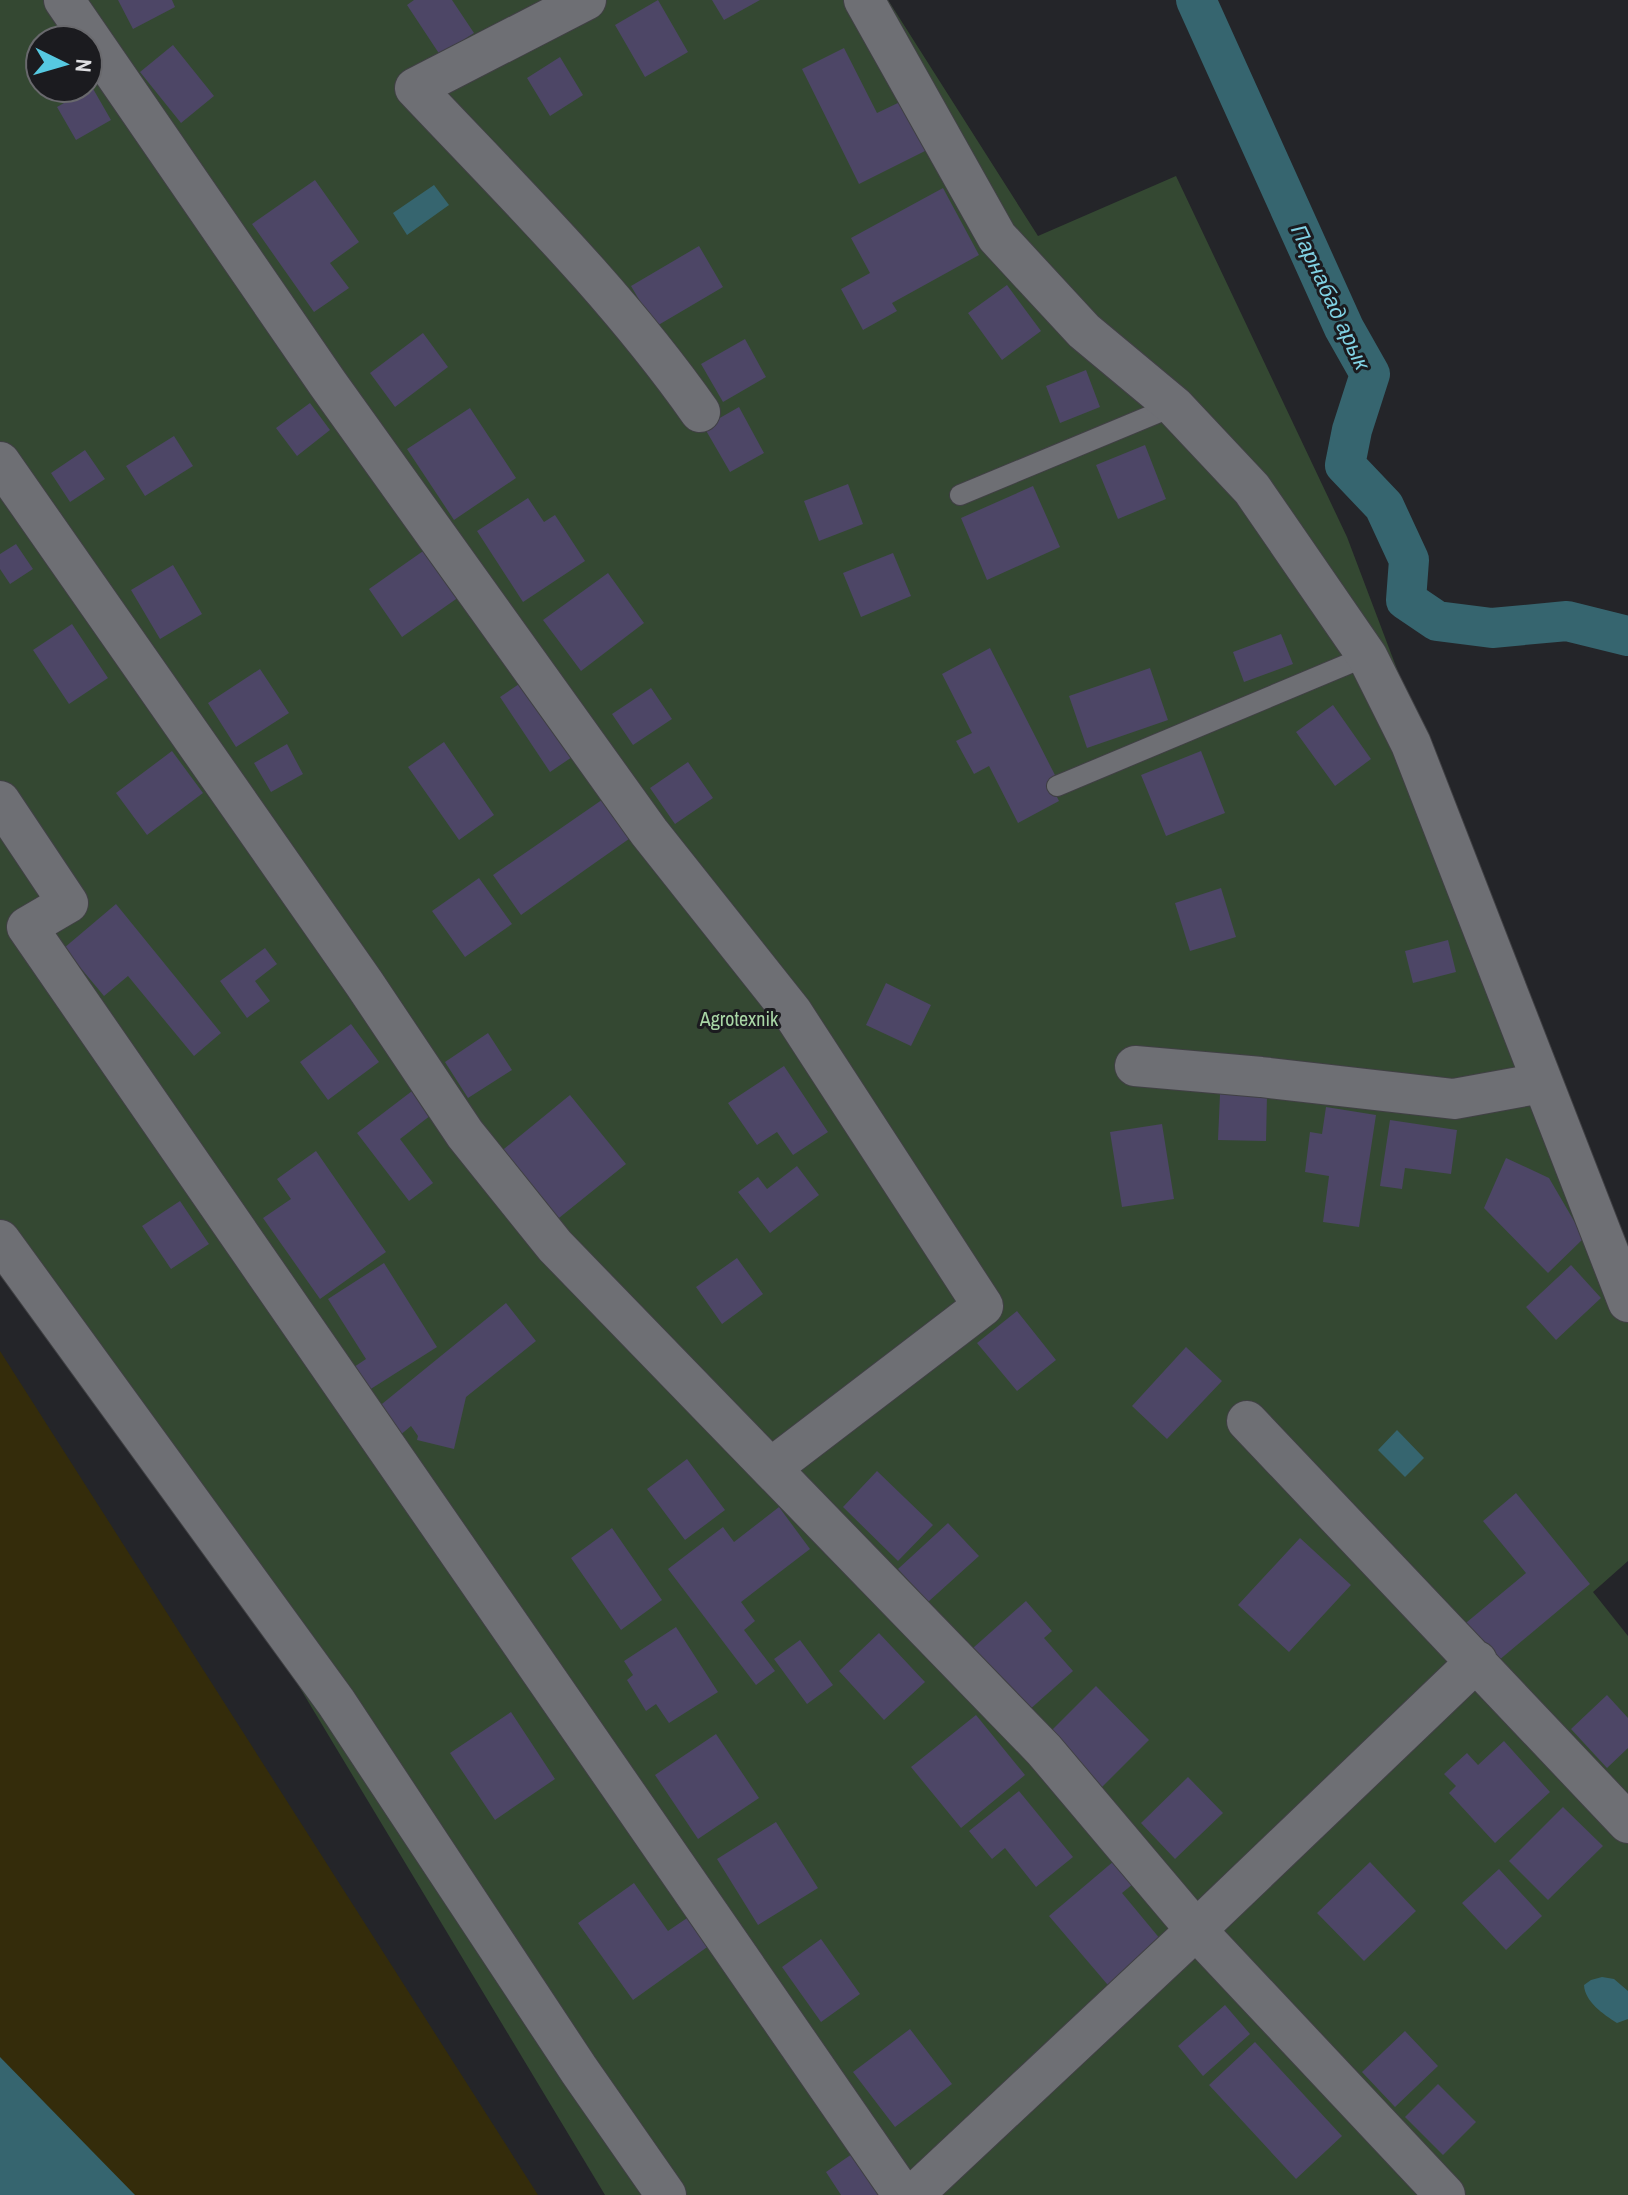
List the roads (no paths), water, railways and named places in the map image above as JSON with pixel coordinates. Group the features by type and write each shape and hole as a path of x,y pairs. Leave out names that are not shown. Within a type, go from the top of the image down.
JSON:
{"street":[{"path":"64,0 328,384 649,832 792,1012 983,1306 771,1468"},
{"path":"586,0 415,88 597,282 661,357 700,412"},
{"path":"864,0 997,237 1084,331 1174,406 1252,489 1367,656 1411,744 1628,1302"},
{"path":"0,462 364,983 465,1134 555,1246 1044,1750 1196,1930 1445,2195"},
{"path":"0,801 68,903 27,927 903,2195"},
{"path":"1135,1066 1454,1099 1542,1083"},
{"path":"0,1240 336,1702 579,2070 666,2195"},
{"path":"1247,1421 1628,1823"},
{"path":"913,2195 1477,1661"}],"lane":[{"path":"960,495 1174,406"},
{"path":"1057,786 1367,656"}],"water":[{"path":"434,185 449,205 407,235 393,213"},
{"path":"1397,1430 1424,1458 1405,1477 1378,1450"},
{"path":"1602,1977 1614,1979 1628,1991 1628,2019 1617,2023 1591,2002 1584,1985"},
{"path":"0,2057 135,2195 0,2195"}],"waterway":[{"name":"Парнабад арык","path":"1196,0 1344,328 1370,374 1352,430 1345,465 1384,506 1409,560 1406,600 1437,621 1492,628 1567,621 1628,636"}],"park label":[{"name":"Agrotexnik","path":"739,1018"}]}
